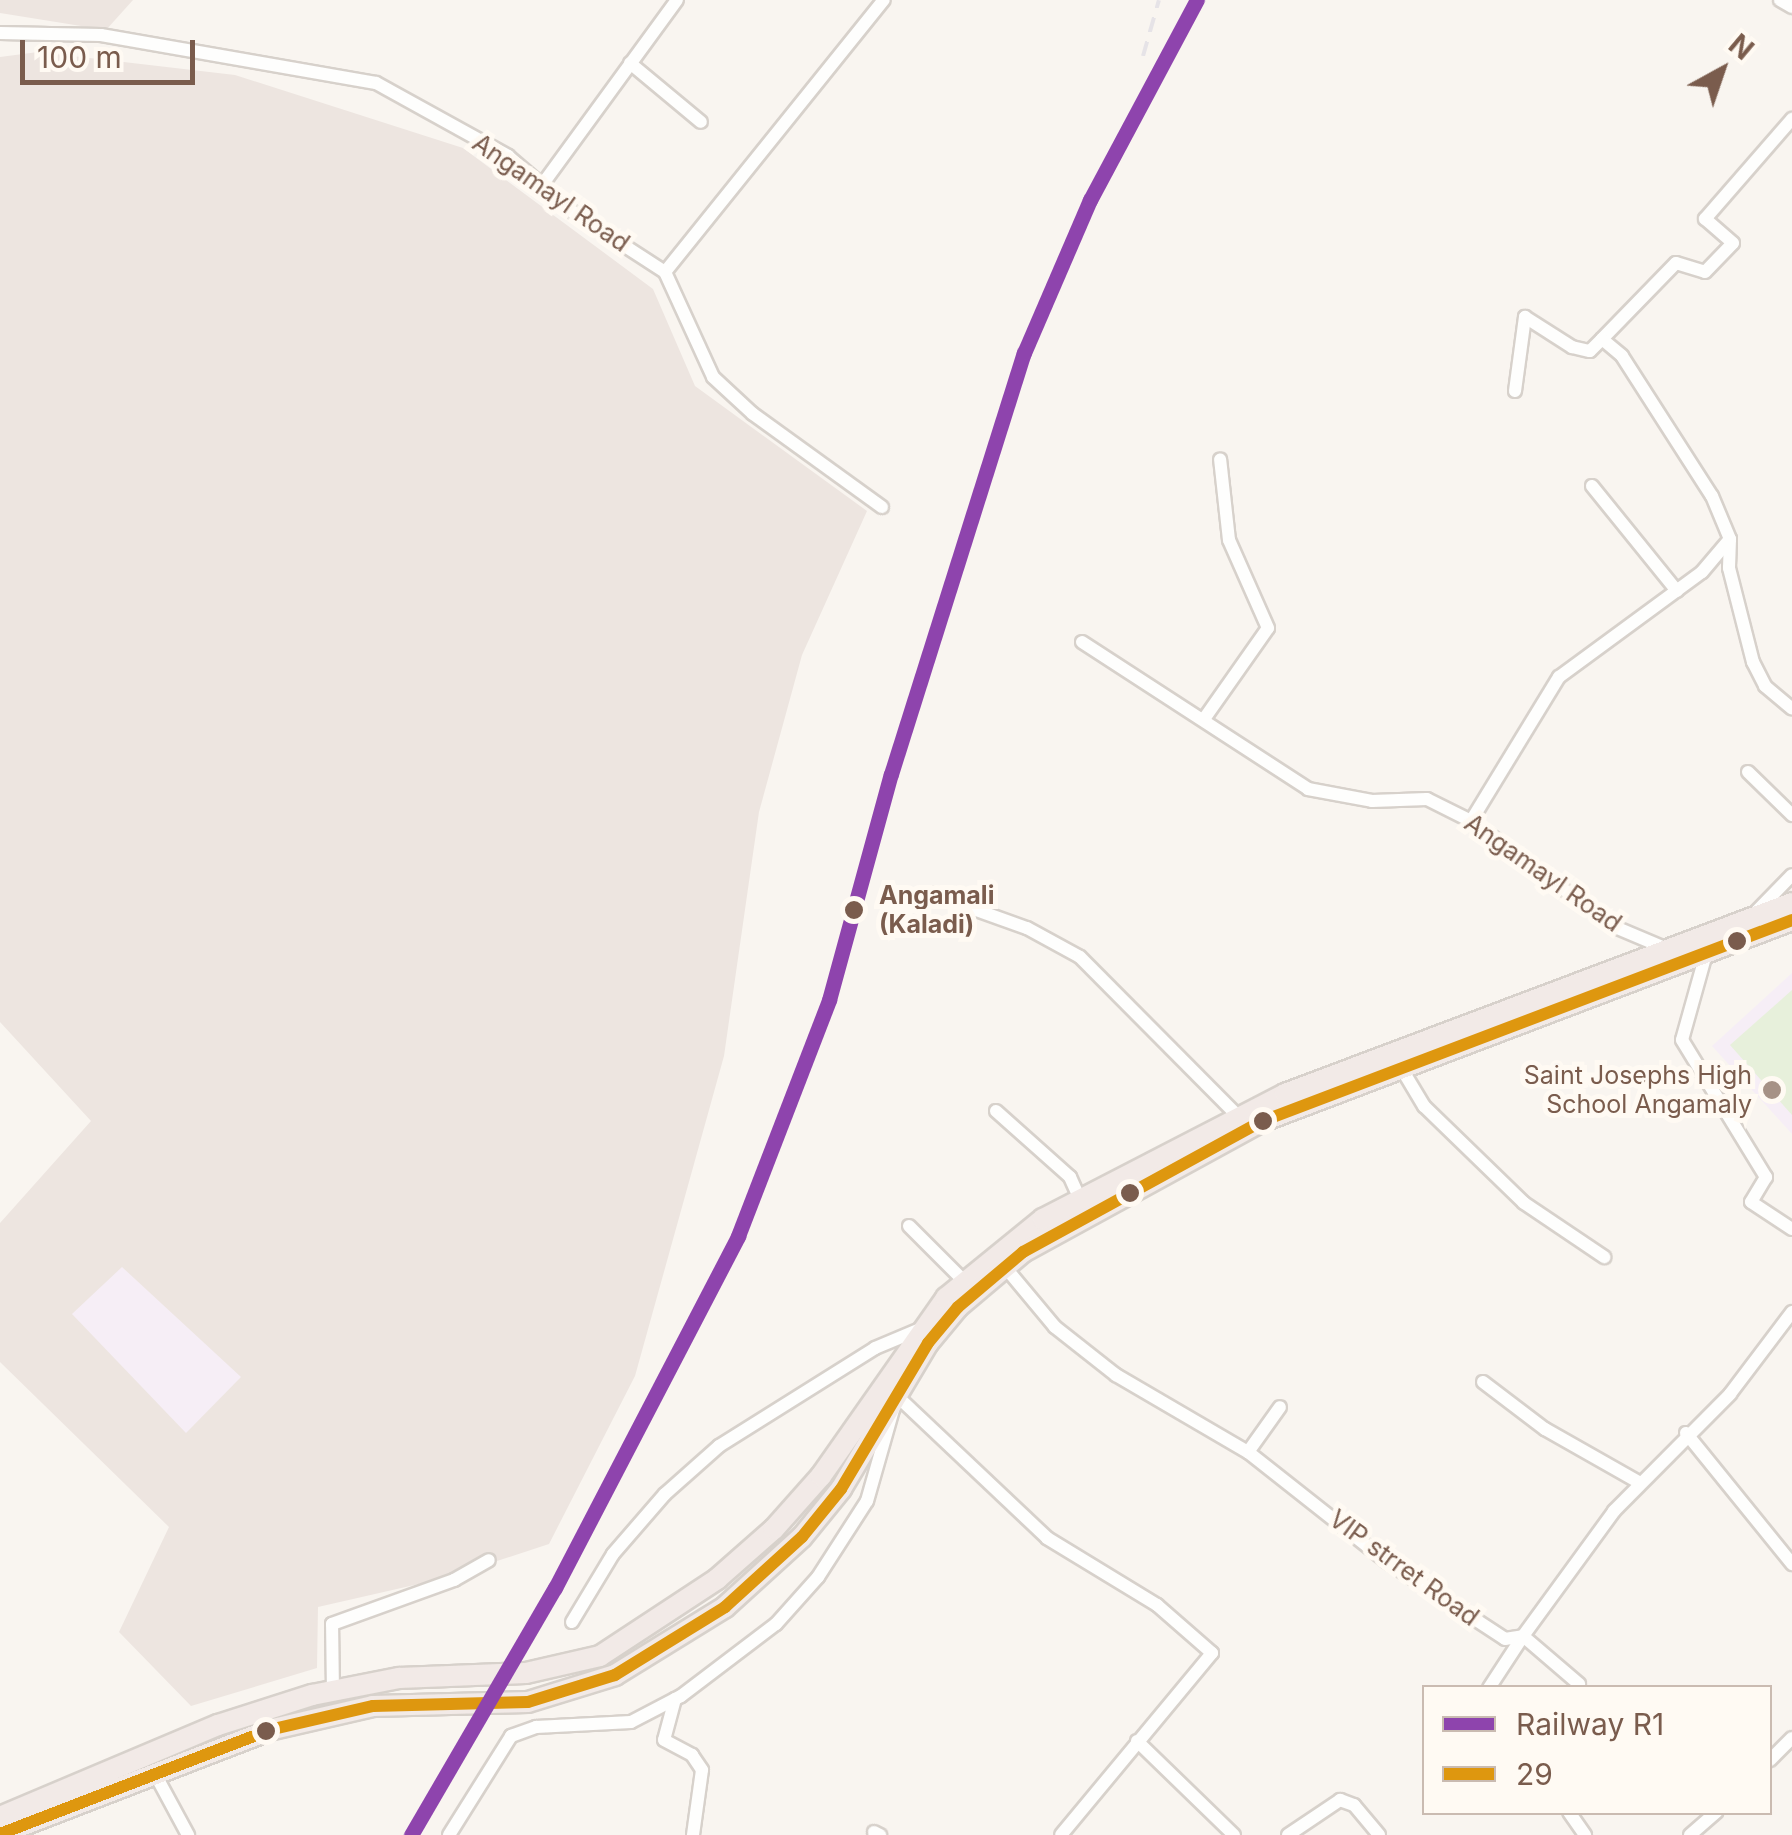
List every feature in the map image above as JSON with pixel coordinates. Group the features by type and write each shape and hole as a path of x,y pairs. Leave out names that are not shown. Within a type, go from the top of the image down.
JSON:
{"highway":[{"path":"0,1834 246,1736 374,1706 501,1704 566,1695 649,1658 767,1572 842,1489 897,1396 951,1316 1005,1267 1084,1206 1260,1122 1677,957 1748,920 1792,903"},
{"path":"0,1817 233,1720 333,1692 375,1682 526,1673 600,1656 717,1578 822,1476 918,1330 963,1280 1238,1114 1677,957 1706,954 1792,920"},
{"path":"374,1706 375,1682"}],"street":[{"path":"542,185 677,0"},
{"path":"665,272 884,0"},
{"path":"1780,0 1792,8"},
{"name":"Angamayl Road","path":"0,33 101,36 376,82 508,156 542,185 665,272 714,377 753,414 882,506"},
{"path":"630,63 702,122"},
{"path":"1515,391 1525,318 1572,348 1590,351 1676,263 1705,272 1733,244 1705,220 1792,118"},
{"path":"1602,339 1650,398 1684,462 1712,496 1730,539 1729,568 1753,662 1765,686 1792,709"},
{"path":"1204,720 1268,628 1229,540 1220,460"},
{"path":"1592,486 1678,591"},
{"path":"1472,821 1559,677 1678,591 1730,539"},
{"name":"Angamayl Road","path":"1082,642 1326,797 1428,798 1472,821 1615,927 1677,957"},
{"path":"1748,772 1792,814"},
{"path":"1748,920 1792,875"},
{"path":"929,893 1027,928 1080,957 1238,1114"},
{"path":"1706,954 1682,1040 1766,1177 1751,1202 1792,1229"},
{"path":"1400,1066 1424,1106 1524,1203 1604,1257"},
{"path":"996,1110 1070,1177 1084,1206"},
{"path":"909,1226 963,1280"},
{"name":"VIP strret Road","path":"1005,1267 1054,1326 1116,1375 1248,1452 1386,1561 1472,1619 1504,1638 1523,1636"},
{"path":"1491,1685 1523,1636 1640,1483 1686,1433 1730,1394 1792,1312"},
{"path":"572,1622 613,1554 719,1446 876,1348 918,1330"},
{"path":"1484,1382 1545,1429 1640,1483"},
{"path":"449,1835 511,1736 536,1728 631,1722 675,1700 776,1624 818,1577 874,1488 897,1396 1046,1538 1157,1605 1208,1647 1212,1660 1171,1696 1061,1835"},
{"path":"1248,1452 1280,1407"},
{"path":"1686,1433 1792,1564"},
{"path":"333,1692 332,1624 454,1580 489,1560"},
{"path":"1523,1636 1579,1684"},
{"path":"675,1700 664,1740 692,1755 702,1770 693,1835"},
{"path":"1772,1758 1792,1738"},
{"path":"1138,1740 1234,1835"},
{"path":"154,1772 188,1835"},
{"path":"1288,1835 1340,1800 1354,1805 1380,1835"},
{"path":"1690,1835 1713,1815"}],"shaded area":[{"path":"0,0 133,0 106,30 0,13"},
{"path":"38,52 235,75 463,148 653,289 695,386 867,511 802,655 759,812 724,1056 635,1376 549,1544 445,1578 318,1607 317,1668 191,1706 119,1632 169,1527 0,1362 0,1223 91,1121 0,1022 0,57"},
{"name":"Saint Josephs High School Angamaly","path":"1792,973 1792,1134 1712,1046"},
{"path":"122,1267 241,1377 186,1433 72,1314"}],"green space":[{"name":"Saint Josephs High School Angamaly","path":"1792,990 1792,1115 1730,1045"}],"railway":[{"path":"1143,56 1159,0"}],"rail line":[{"name":"R1","path":"411,1835 555,1588 738,1236 829,1000 891,774 1024,353 1090,200 1197,0"}],"transit line":[{"name":"29","path":"0,1834 269,1730 373,1706 528,1702 615,1675 725,1607 802,1537 841,1489 928,1343 958,1307 1023,1252 1260,1122 1792,920"}],"place":[{"name":"Angamali (Kaladi)","path":"854,910"},
{"name":"Saint Josephs High School Angamaly","path":"1772,1090"}]}
